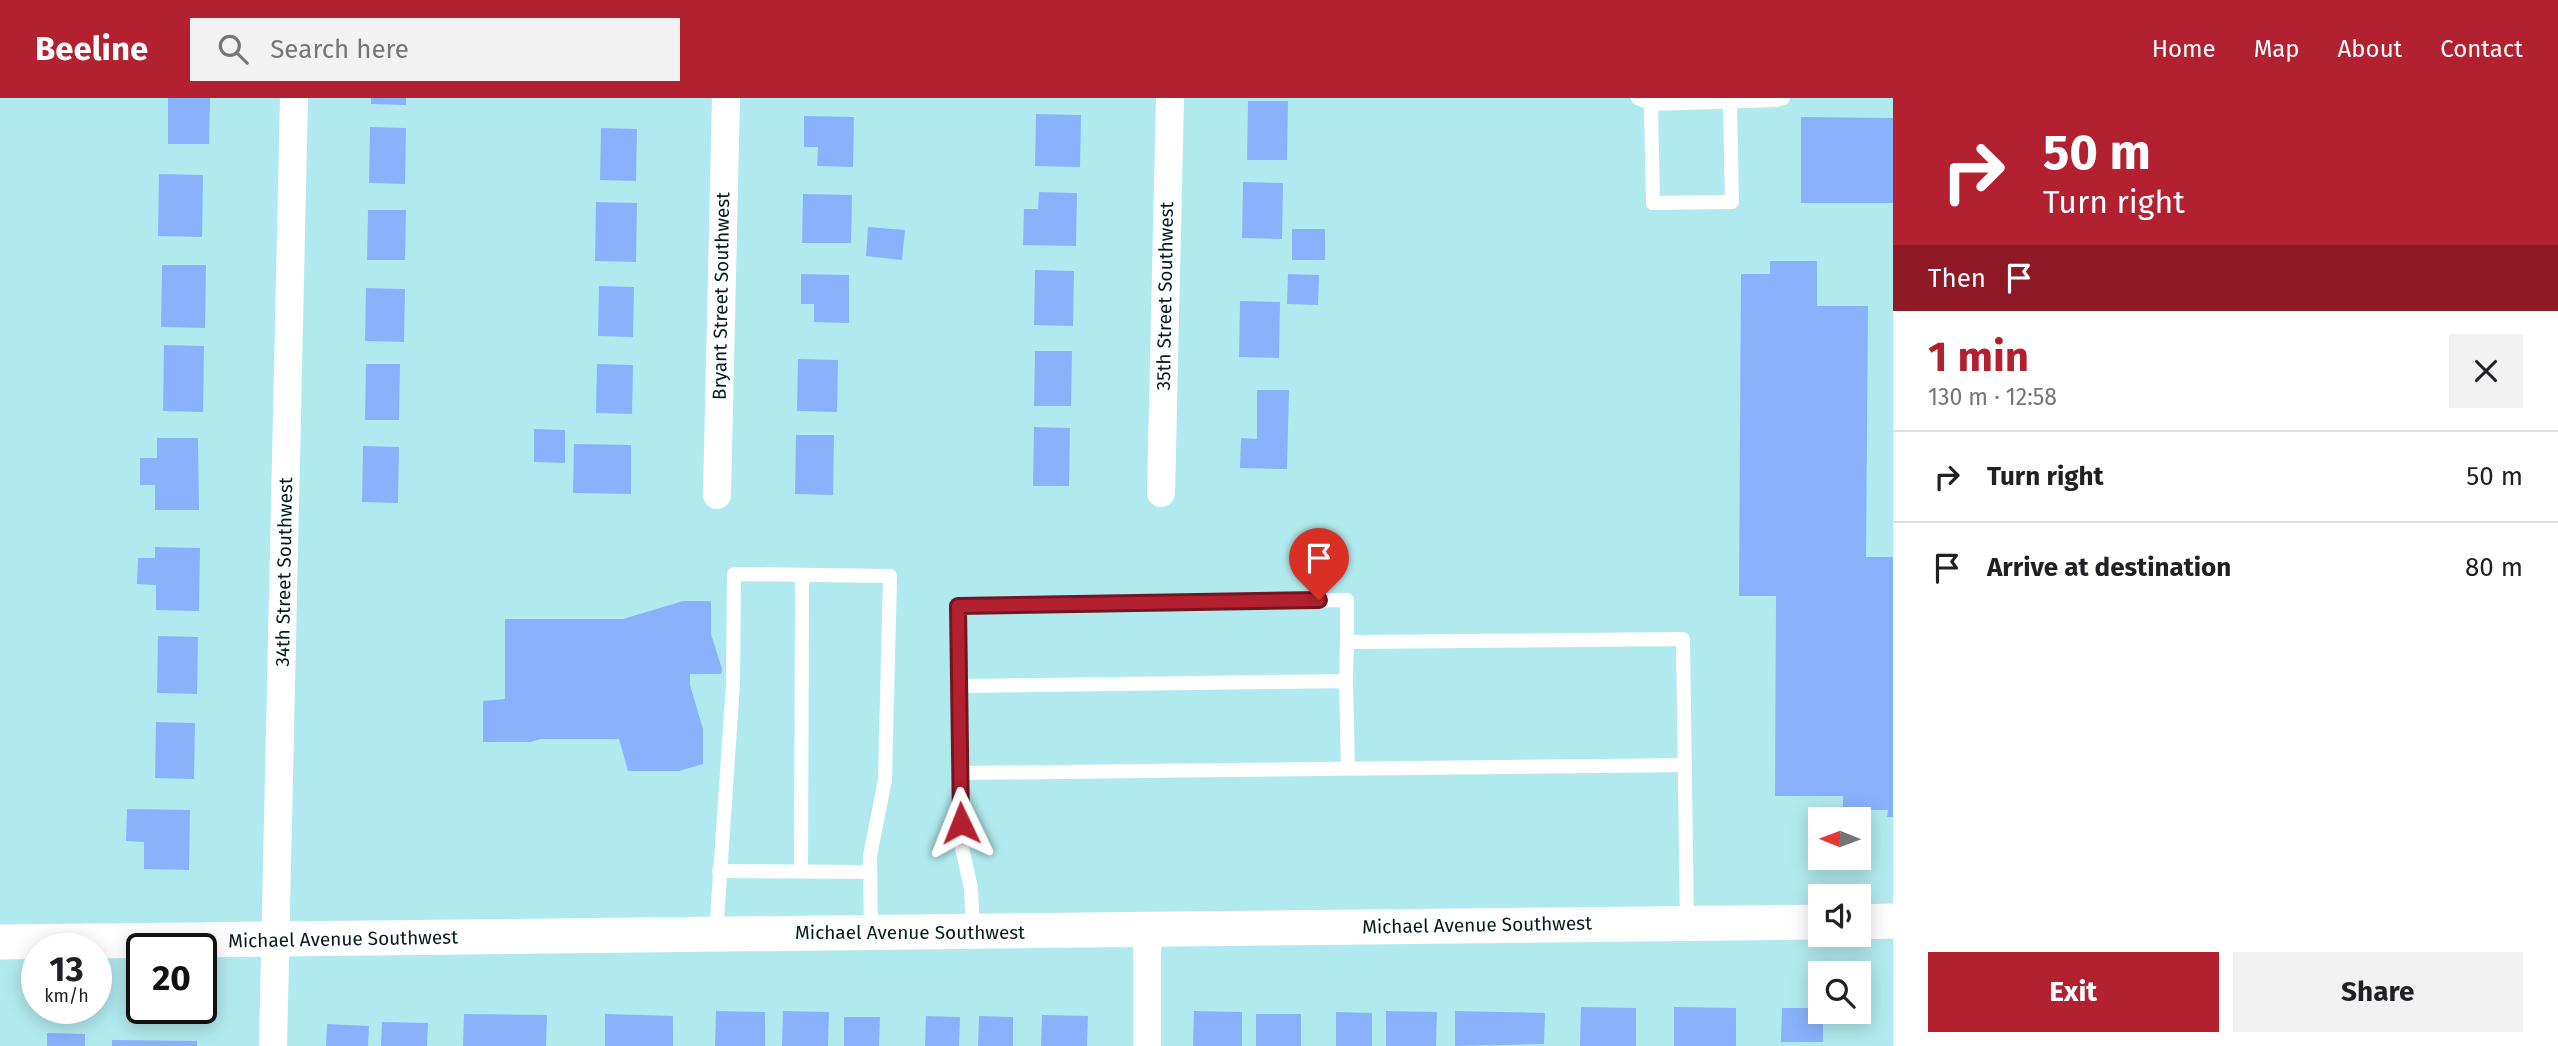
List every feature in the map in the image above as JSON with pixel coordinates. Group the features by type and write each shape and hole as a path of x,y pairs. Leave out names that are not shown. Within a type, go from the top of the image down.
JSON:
{"street":[{"name":"34th Street Southwest","path":"273,1046 294,98"},
{"name":"Bryant Street Southwest","path":"717,495 726,98"},
{"name":"35th Street Southwest","path":"1160,493 1170,98"},
{"path":"1871,922 1893,921"},
{"name":"Michael Avenue Southwest","path":"0,942 1808,922"},
{"path":"1147,928 1147,1046"}],"lane":[{"path":"1730,102 1732,202 1653,203 1644,101 1730,102 1783,98"},
{"path":"715,934 733,684 734,574 890,576 885,780 870,856 871,932"},
{"path":"801,871 802,575"},
{"path":"973,933 971,888 962,848 958,606 1347,600 1348,767"},
{"path":"1347,642 1683,639 1687,923"},
{"path":"959,687 1346,681"},
{"path":"960,773 1685,765"},
{"path":"719,871 870,872"}],"building":[{"path":"168,98 210,98 209,144 168,144"},
{"path":"371,98 406,98 406,105 371,104"},
{"path":"1248,101 1288,101 1287,160 1247,160"},
{"path":"1036,114 1081,115 1080,167 1035,166"},
{"path":"804,116 854,117 853,167 817,166 818,147 804,147"},
{"path":"1801,117 1893,118 1893,203 1801,203"},
{"path":"370,127 406,128 405,184 369,183"},
{"path":"601,128 637,129 636,181 600,180"},
{"path":"159,174 203,175 202,237 158,236"},
{"path":"1243,182 1283,183 1282,239 1242,238"},
{"path":"1039,192 1077,193 1076,246 1023,245 1024,209 1038,209"},
{"path":"803,194 852,195 851,243 802,243"},
{"path":"596,202 637,203 636,262 595,261"},
{"path":"368,210 406,210 405,260 367,260"},
{"path":"868,227 905,230 902,260 866,256"},
{"path":"1292,229 1325,229 1325,260 1292,260"},
{"path":"1770,261 1817,261 1817,306 1868,306 1866,557 1893,557 1893,817 1887,817 1888,810 1843,807 1843,796 1775,796 1776,596 1739,596 1741,274 1770,274"},
{"path":"162,265 206,265 205,328 161,327"},
{"path":"1035,270 1074,271 1073,326 1034,325"},
{"path":"801,274 849,275 849,323 814,322 814,304 801,304"},
{"path":"1288,274 1319,275 1318,305 1287,304"},
{"path":"599,286 634,287 633,337 598,336"},
{"path":"366,288 405,289 404,342 365,341"},
{"path":"1240,301 1280,302 1279,358 1239,357"},
{"path":"164,345 204,346 203,412 163,411"},
{"path":"1035,351 1072,351 1071,406 1034,406"},
{"path":"798,359 838,360 837,412 797,411"},
{"path":"366,364 400,364 399,420 365,420"},
{"path":"597,364 633,365 632,414 596,413"},
{"path":"1257,390 1289,390 1287,469 1240,468 1241,438 1257,439"},
{"path":"1034,427 1070,428 1069,486 1033,486"},
{"path":"534,429 565,430 565,463 534,462"},
{"path":"796,435 834,435 833,495 795,494"},
{"path":"157,438 198,438 199,510 155,510 155,485 140,485 140,458 157,458"},
{"path":"574,444 631,445 631,494 573,493"},
{"path":"363,446 399,447 398,503 362,502"},
{"path":"155,547 200,548 199,611 156,610 156,585 137,584 138,558 155,558"},
{"path":"683,601 711,601 711,634 722,669 721,674 690,674 690,685 703,729 703,764 679,771 628,771 619,739 483,742 483,701 505,699 505,619 623,619"},
{"path":"158,636 198,637 197,694 157,693"},
{"path":"156,722 195,723 194,779 155,778"},
{"path":"127,809 190,810 189,870 144,869 144,842 126,841"},
{"path":"1581,1007 1636,1008 1636,1046 1580,1046"},
{"path":"1674,1007 1736,1008 1736,1046 1674,1046"},
{"path":"1782,1008 1808,1008 1808,1024 1823,1024 1823,1042 1781,1042"},
{"path":"716,1011 765,1012 765,1046 715,1046"},
{"path":"783,1011 829,1012 828,1046 782,1046"},
{"path":"1194,1011 1242,1012 1242,1046 1193,1046"},
{"path":"1386,1011 1437,1012 1436,1046 1386,1046"},
{"path":"1455,1011 1545,1013 1544,1044 1455,1046"},
{"path":"1336,1012 1372,1013 1372,1046 1336,1046"},
{"path":"464,1014 547,1015 546,1046 463,1046"},
{"path":"605,1014 673,1016 673,1046 605,1046"},
{"path":"1256,1014 1301,1014 1301,1046 1256,1046"},
{"path":"1042,1015 1088,1016 1087,1046 1041,1046"},
{"path":"926,1016 960,1017 959,1046 925,1046"},
{"path":"979,1016 1013,1017 1013,1046 978,1046"},
{"path":"844,1017 880,1017 879,1046 844,1046"},
{"path":"382,1022 428,1023 427,1046 381,1046"},
{"path":"327,1024 369,1026 368,1046 326,1046"},
{"path":"47,1033 85,1034 85,1046 47,1046"},
{"path":"112,1040 197,1041 197,1046 112,1046"}],"route":[{"path":"961,823 958,606 1319,600"}]}
